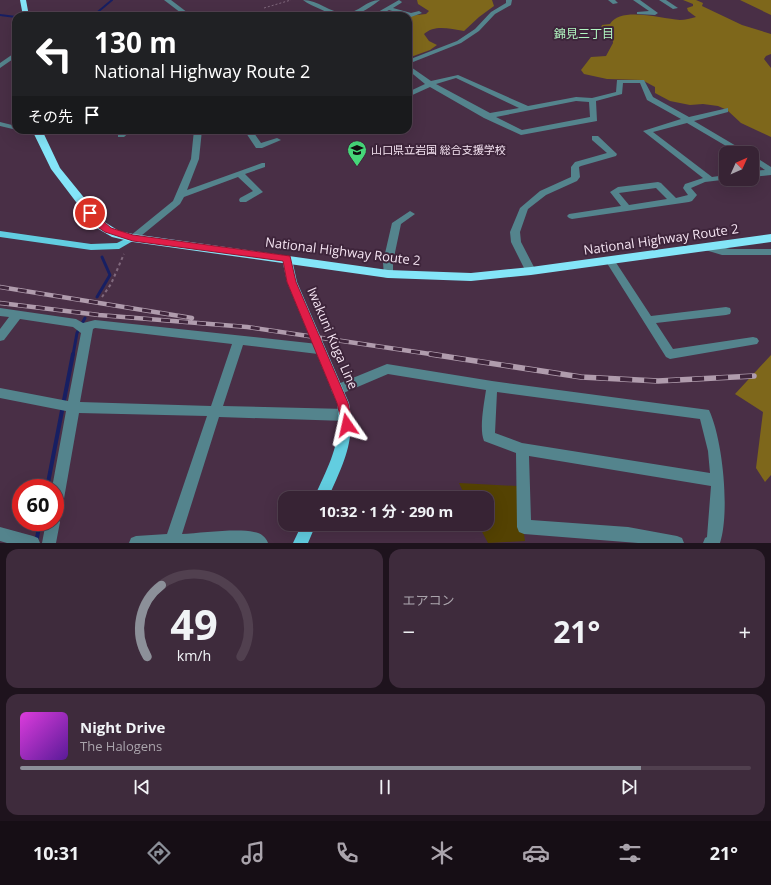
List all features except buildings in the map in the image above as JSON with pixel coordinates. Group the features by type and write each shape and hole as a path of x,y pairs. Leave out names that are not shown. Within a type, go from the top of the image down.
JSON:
{"highway":[{"path":"23,0 25,12"},
{"name":"National Highway Route 2","path":"39,134 56,169 99,224 116,234 133,238 388,274 471,277 531,271 771,238"}],"main road":[{"path":"0,234 91,247 119,246 133,238"},
{"name":"Iwakuni Kuga Line","path":"287,259 292,282 346,415 347,425 344,445 324,491"},
{"path":"300,543 306,531"}],"street":[{"path":"167,0 184,12"},
{"path":"306,0 331,12"},
{"path":"358,12 369,3 377,0"},
{"path":"412,61 443,49 469,36 493,13 509,4 509,0"},
{"path":"636,0 655,13 639,13"},
{"path":"662,0 675,8"},
{"path":"381,12 399,2"},
{"path":"388,8 401,12"},
{"path":"412,15 419,13"},
{"path":"0,66 12,57"},
{"path":"412,70 430,84 486,116 521,133 594,119 592,100"},
{"path":"412,93 430,84 456,76 528,109"},
{"path":"486,116 576,99 592,100 620,93 619,81 642,81 650,98 732,146"},
{"path":"710,179 647,131 725,110"},
{"path":"0,124 12,127"},
{"path":"133,238 177,202 195,159 198,134"},
{"path":"251,134 259,146 277,140"},
{"path":"531,271 516,242 515,232 524,208 543,193 574,179 576,177 575,167 578,164 613,154 595,138"},
{"path":"759,162 770,170"},
{"path":"180,196 262,165"},
{"path":"759,172 770,170"},
{"path":"239,173 260,192 243,200"},
{"path":"572,216 690,199 693,195 687,188 688,186 710,179 719,178"},
{"path":"627,208 614,192 618,190 658,185 674,201"},
{"path":"388,274 388,262 397,223 410,214"},
{"path":"705,247 717,252 729,254 771,252"},
{"path":"610,260 670,354 753,341"},
{"path":"0,312 18,314 82,327 95,324 318,349"},
{"path":"649,320 726,312"},
{"path":"0,337 18,314"},
{"path":"59,479 82,327"},
{"path":"172,541 239,339"},
{"path":"337,390 387,369 492,386 705,414 716,463 717,519 714,541 710,543"},
{"path":"492,386 489,413 489,437 522,449 716,480"},
{"path":"0,393 70,406 215,412 346,415"},
{"path":"522,449 524,527 628,534 677,543"},
{"path":"50,543 52,531"},
{"path":"0,534 32,543"},
{"path":"136,543 246,538 254,539 260,543"}],"path":[{"path":"102,297 111,284 124,254"}],"shaded area":[{"path":"417,0 492,0 494,6 464,31 438,28 428,31 424,34 429,41 437,45 430,50 412,57 412,16 426,14 429,11 418,4"},
{"path":"683,0 696,0 703,3 702,6 742,25 771,34 771,54 766,56 764,59 771,68 771,137 741,123 727,110 718,106 703,104 690,105 670,101 655,93 655,87 642,80 607,79 584,74 581,70 591,57 606,56 613,43 612,33 601,28 602,25 610,24 615,19 623,16 632,15 680,20 696,17 688,11 687,8 693,6 693,4"},
{"path":"740,0 771,0 771,15"},
{"path":"771,355 771,475 765,482 756,468 763,412 735,394"},
{"path":"459,483 517,486 525,541 488,543 482,531 494,531 494,491 463,491"}],"waterway":[{"path":"98,12 112,0"},
{"path":"0,15 12,16"},
{"path":"97,297 110,275 102,257"},
{"path":"73,355 77,333 85,318"},
{"path":"49,479 73,354"},
{"path":"36,543 38,531"}],"railway":[{"path":"0,287 192,318"},
{"path":"0,303 99,315 247,327 437,355"},
{"path":"430,354 581,377 658,381 754,376"}],"place":[{"name":"山口県立岩国 総合支援学校","path":"357,167"}],"district":[{"name":"錦見三丁目","path":"584,34"}],"route":[{"path":"90,213 99,224 108,230 116,234 133,238 287,259 292,282 318,349 343,403 347,425"}]}
